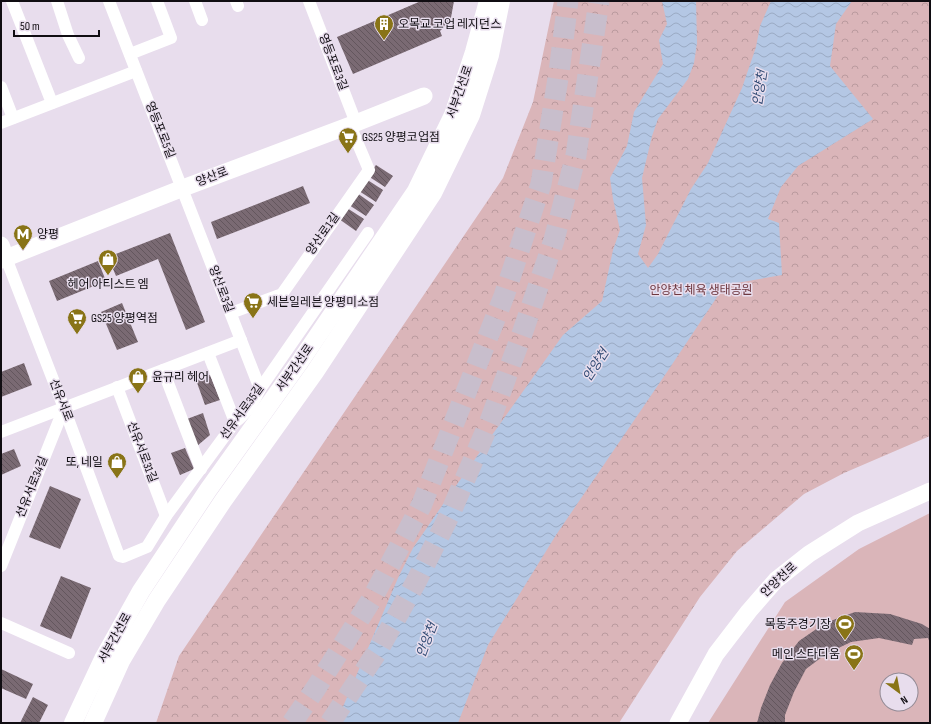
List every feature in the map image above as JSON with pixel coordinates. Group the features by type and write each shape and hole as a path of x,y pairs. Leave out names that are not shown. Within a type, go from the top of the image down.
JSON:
{"main road":[{"name":"서부간선로","path":"73,723 103,659 141,591 208,490 299,363 416,191 453,116 488,1"},
{"name":"서부간선로","path":"93,723 121,661 157,600 223,501 315,372 433,194 471,115 490,55 501,1"}],"street":[{"path":"12,1 52,103"},
{"path":"57,1 68,36 79,58"},
{"name":"영등포로5길","path":"109,1 183,188"},
{"path":"130,54 171,38 157,1"},
{"path":"194,1 202,20"},
{"name":"영등포로3길","path":"309,1 353,124"},
{"path":"1,123 136,71"},
{"path":"1,87 13,118"},
{"name":"양산로","path":"3,254 183,188 424,96"},
{"name":"양산로1길","path":"230,313 282,294 369,170 353,124"},
{"name":"양산로3길","path":"183,188 260,389"},
{"name":"선유서로35길","path":"119,556 123,557 147,547 166,516 235,422 240,418 257,396 260,389 368,233"},
{"name":"선유서로","path":"3,254 64,408 119,556"},
{"path":"1,432 241,340"},
{"path":"208,352 235,422"},
{"path":"163,370 201,469"},
{"name":"선유서로31길","path":"117,387 166,516"},
{"name":"선유서로34길","path":"1,566 64,408"},
{"name":"안양천로","path":"678,723 716,654 749,611 776,580 809,554 858,523 930,491"},
{"path":"1,623 69,653"}],"green space":[{"name":"안양천 체육 생태공원","path":"554,1 930,1 930,436 844,473 804,494 737,551 700,597 619,723 156,723 179,656 503,178 533,102"},
{"name":"목동주경기장","path":"930,513 930,723 708,723 785,602 859,549"}],"water":[{"name":"안양천","path":"662,1 696,1 697,43 694,63 688,79 658,119 652,136 642,178 646,225 638,254 648,268 658,254 691,189 708,163 742,88 756,47 760,26 771,1 852,1 836,24 830,66 873,119 798,166 781,187 768,219 779,223 782,275 725,285 556,535 488,645 458,723 336,723 398,578 413,548 563,335 602,301 613,250 620,230 610,178 627,146 634,112 663,64 659,40 667,24"}],"building":[{"name":"오목교 코업 레지던스","path":"421,1 454,1 450,23 446,22 440,31 442,36 353,74 337,37"},
{"path":"376,165 393,176 385,187 368,176"},
{"path":"366,179 383,190 376,202 359,191"},
{"path":"303,186 310,203 217,239 211,222"},
{"path":"357,193 374,205 366,216 349,205"},
{"path":"347,208 364,219 356,231 339,219"},
{"path":"170,233 205,322 186,330 158,259 116,276 108,257"},
{"path":"98,261 106,281 57,301 49,281"},
{"path":"122,303 138,342 117,350 101,312"},
{"path":"24,363 32,385 1,397 1,372"},
{"path":"210,375 220,400 205,405 196,380"},
{"path":"203,413 210,435 197,446 187,419"},
{"path":"185,448 194,469 180,475 171,453"},
{"path":"14,449 21,466 1,475 1,454"},
{"path":"50,486 81,499 60,549 29,537"},
{"path":"61,576 91,588 71,639 40,626"},
{"path":"855,612 890,614 922,624 930,629 930,643 928,638 914,639 912,645 879,638 851,642 826,654 806,669 794,692 785,715 785,723 757,723 770,685 782,663 799,641 825,623"},
{"path":"1,669 33,684 26,699 1,688"},
{"path":"33,697 48,705 39,723 20,723"}],"tunnel":[{"path":"292,723 316,688 373,597 422,504 504,296 541,184 559,72 568,1"},
{"path":"330,723 377,652 416,582 450,514 490,421 554,240 576,155 599,1"}],"place":[{"name":"오목교 코업 레지던스","path":"384,41"},
{"name":"GS25 양평코업점","path":"348,154"},
{"name":"양평","path":"23,251"},
{"name":"헤어 아티스트 엠","path":"108,276"},
{"name":"세븐일레븐 양평미소점","path":"253,319"},
{"name":"GS25 양평역점","path":"77,335"},
{"name":"윤규리 헤어","path":"138,394"},
{"name":"또, 네일","path":"117,479"},
{"name":"목동주경기장","path":"845,641"},
{"name":"메인 스타디움","path":"854,671"}]}
